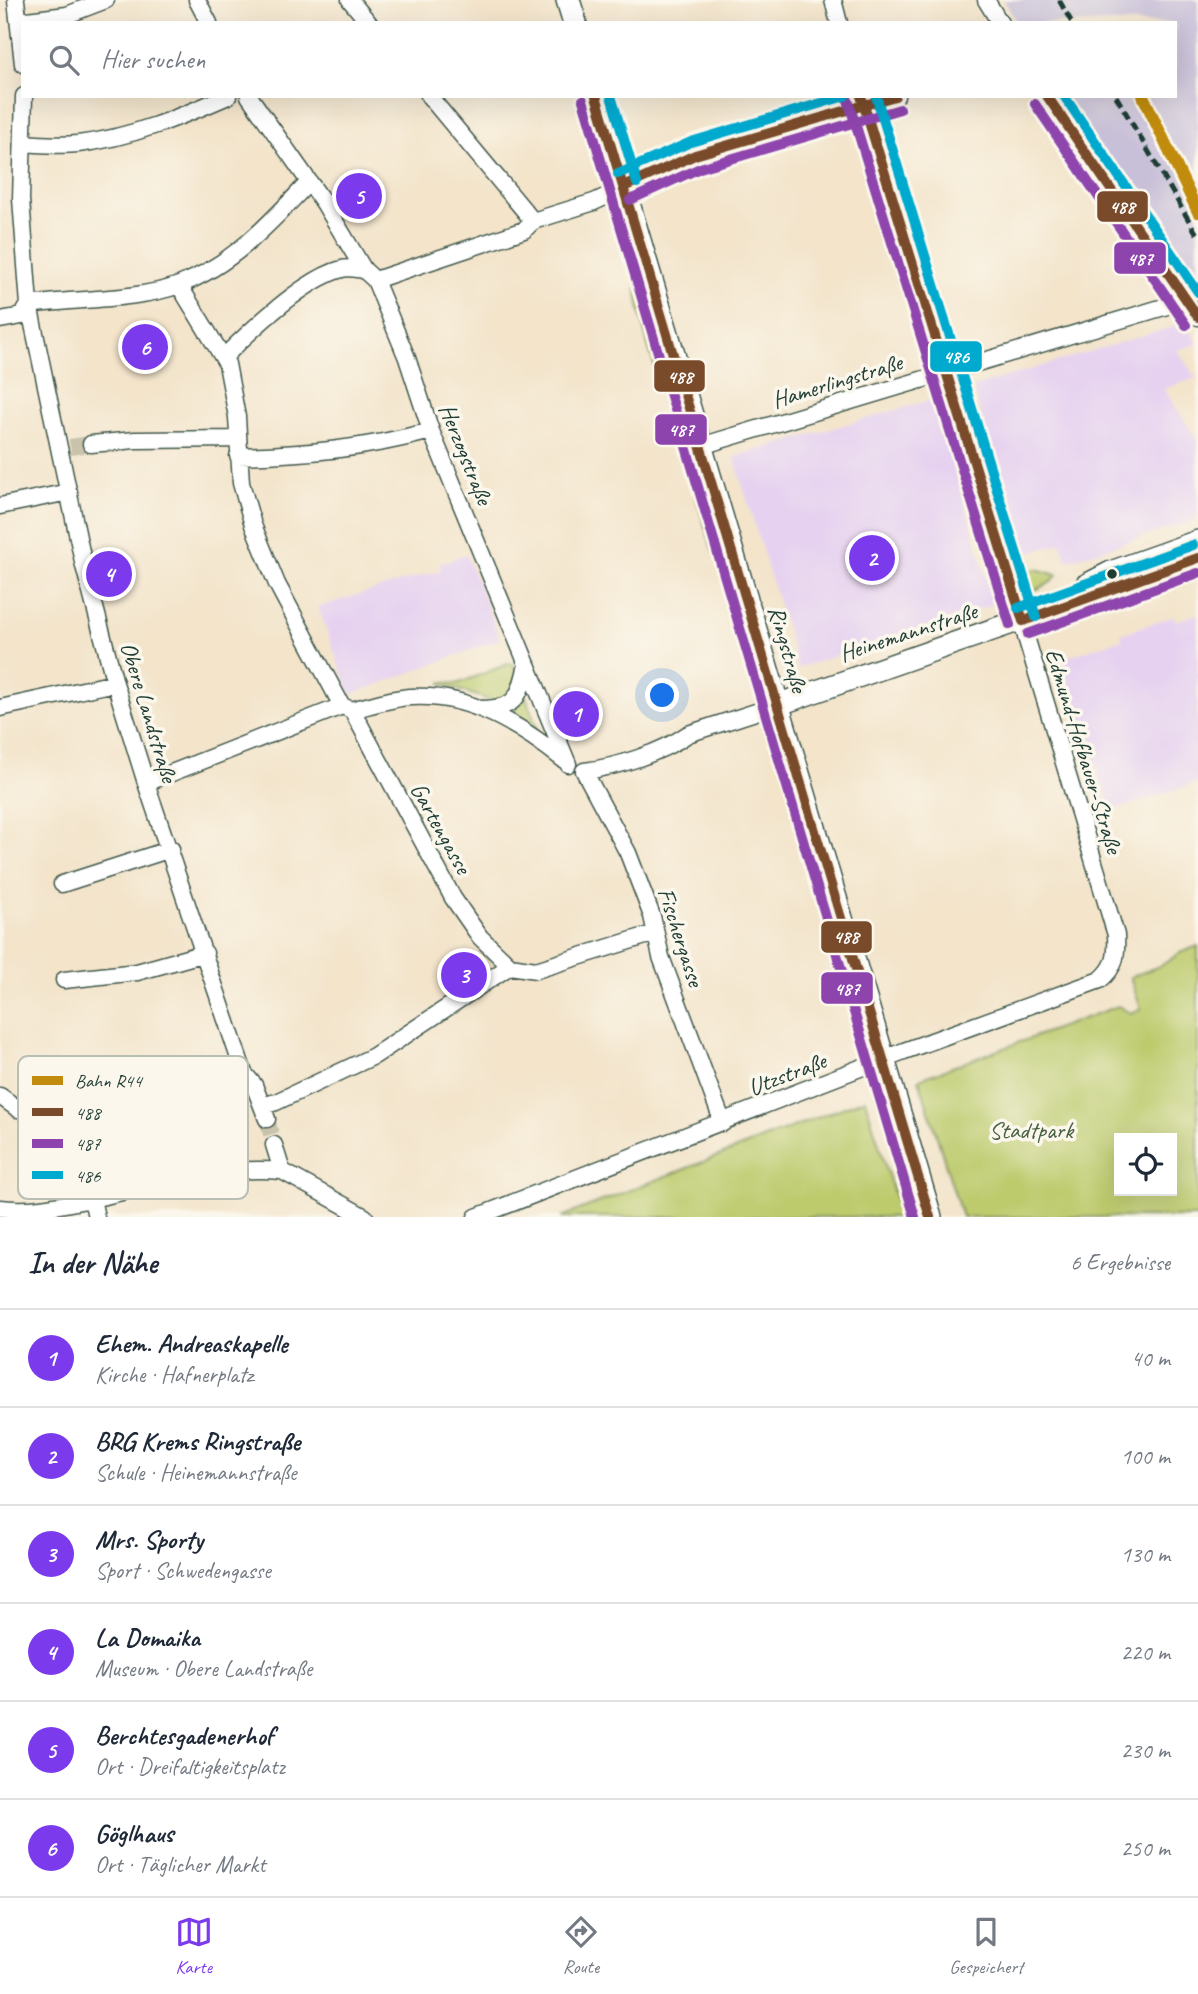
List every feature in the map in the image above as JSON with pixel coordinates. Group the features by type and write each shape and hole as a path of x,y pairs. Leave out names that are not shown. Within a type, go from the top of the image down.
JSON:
{"main road":[{"path":"568,0 574,21"},
{"name":"Ringstraße","path":"597,98 711,443 777,705 930,1217"}],"street":[{"path":"16,0 21,42"},
{"path":"19,21 67,15 106,0"},
{"path":"197,0 208,21"},
{"path":"350,0 367,21"},
{"path":"833,0 838,21"},
{"path":"986,0 999,21"},
{"name":"Obere Landstraße","path":"24,98 22,243 29,305 65,448 69,492 115,683 238,1056"},
{"path":"23,144 75,144 123,135 177,118 224,98"},
{"name":"Herzogstraße","path":"250,98 369,275 407,358 431,431 568,764"},
{"path":"431,98 533,221"},
{"path":"180,285 199,322 225,357 279,309 344,268 369,275 506,237 524,230 533,221 594,202 695,155 862,101 882,98"},
{"path":"1047,98 1198,317"},
{"name":"Edmund-Hofbauer-Straße","path":"862,101 1023,621 1116,935 1117,953 1112,970"},
{"path":"0,320 22,316 29,305 86,304 180,285 240,251 309,182"},
{"name":"Hamerlingstraße","path":"711,443 1187,300"},
{"name":"Gartengasse","path":"225,357 233,387 241,483 263,550 296,622 453,898 480,937 510,966"},
{"path":"238,456 331,452 397,441 431,431"},
{"path":"91,444 135,440 238,439"},
{"path":"0,506 69,492"},
{"name":"Heinemannstraße","path":"1050,611 1064,598 1111,572 1198,541"},
{"name":"Heinemannstraße","path":"584,771 600,769 676,743 688,734 1023,621 1198,558"},
{"path":"483,709 507,706 514,701 527,666"},
{"path":"0,708 115,683"},
{"path":"146,783 347,708 428,696 449,698 483,709 535,737 568,764 584,771"},
{"name":"Fischergasse","path":"584,771 628,853 723,1123"},
{"path":"62,884 171,849"},
{"path":"510,966 536,970 655,933"},
{"path":"64,980 137,972 205,953"},
{"name":"Obere Landstraße","path":"248,1078 254,1085 264,1113 296,1094 374,1056 510,966"},
{"name":"Utzstraße","path":"476,1217 883,1060 1100,980 1112,970"},
{"path":"0,1096 18,1109"},
{"path":"274,1145 282,1171"},
{"path":"248,1170 282,1171 365,1217"},
{"path":"0,1208 51,1208 92,1199 96,1217"}],"shaded area":[{"path":"1004,0 1198,0 1198,279 1141,190 1122,183 1062,98 1177,98 1177,21 1016,21"},
{"path":"1185,323 1198,344 1177,350 1196,378 1164,389 1198,441 1198,519 1067,561 1061,543 1021,555 973,387"},
{"path":"934,399 994,604 798,668 734,457"},
{"path":"466,554 500,639 350,695 318,607 441,570 439,564"},
{"path":"1198,614 1198,782 1111,811 1061,659 1122,639 1121,634 1174,616 1176,621"}],"green space":[{"path":"639,280 683,426 680,427 665,396 651,356 638,297 636,281"},
{"path":"695,483 699,483 719,550 713,552 697,500"},
{"path":"1036,569 1057,575 1050,583 1031,592 1025,572"},
{"path":"510,663 514,665 517,679 511,696 495,702 441,684 457,684"},
{"path":"526,697 538,730 511,712"},
{"name":"Stadtpark","path":"1198,946 1198,1217 962,1217 919,1079 1118,1006 1130,1013 1141,1009 1130,977 1162,965 1180,953"},
{"path":"865,1099 901,1217 561,1217"}],"tunnel":[{"path":"70,447 91,444"},
{"path":"267,1119 274,1145"}],"railway":[{"path":"1059,0 1071,21"},
{"path":"1117,98 1198,236"}],"rail line":[{"name":"R44","path":"1144,98 1198,212"}],"transit line":[{"name":"488","path":"597,98 930,1217"},
{"name":"486","path":"612,98 637,183"},
{"name":"486","path":"618,174 691,142 838,98"},
{"name":"488","path":"862,98 1023,621"},
{"name":"486","path":"877,98 1036,617"},
{"name":"488","path":"624,187 695,155 888,98"},
{"name":"488","path":"1048,98 1198,317"},
{"name":"486","path":"1065,98 1198,292"},
{"name":"487","path":"583,100 915,1217"},
{"name":"487","path":"848,100 1010,625"},
{"name":"487","path":"1035,104 1186,325"},
{"name":"487","path":"630,200 700,168 900,109"},
{"name":"486","path":"1018,608 1193,545"},
{"name":"488","path":"1023,621 1198,558"},
{"name":"487","path":"1028,634 1198,573"}],"place":[{"name":"Berchtesgadenerhof","path":"359,196"},
{"name":"Göglhaus","path":"145,347"},
{"name":"BRG Krems Ringstraße","path":"872,558"},
{"name":"La Domaika","path":"109,574"},
{"name":"Ehem. Andreaskapelle","path":"576,714"},
{"name":"Mrs. Sporty","path":"464,975"}]}
